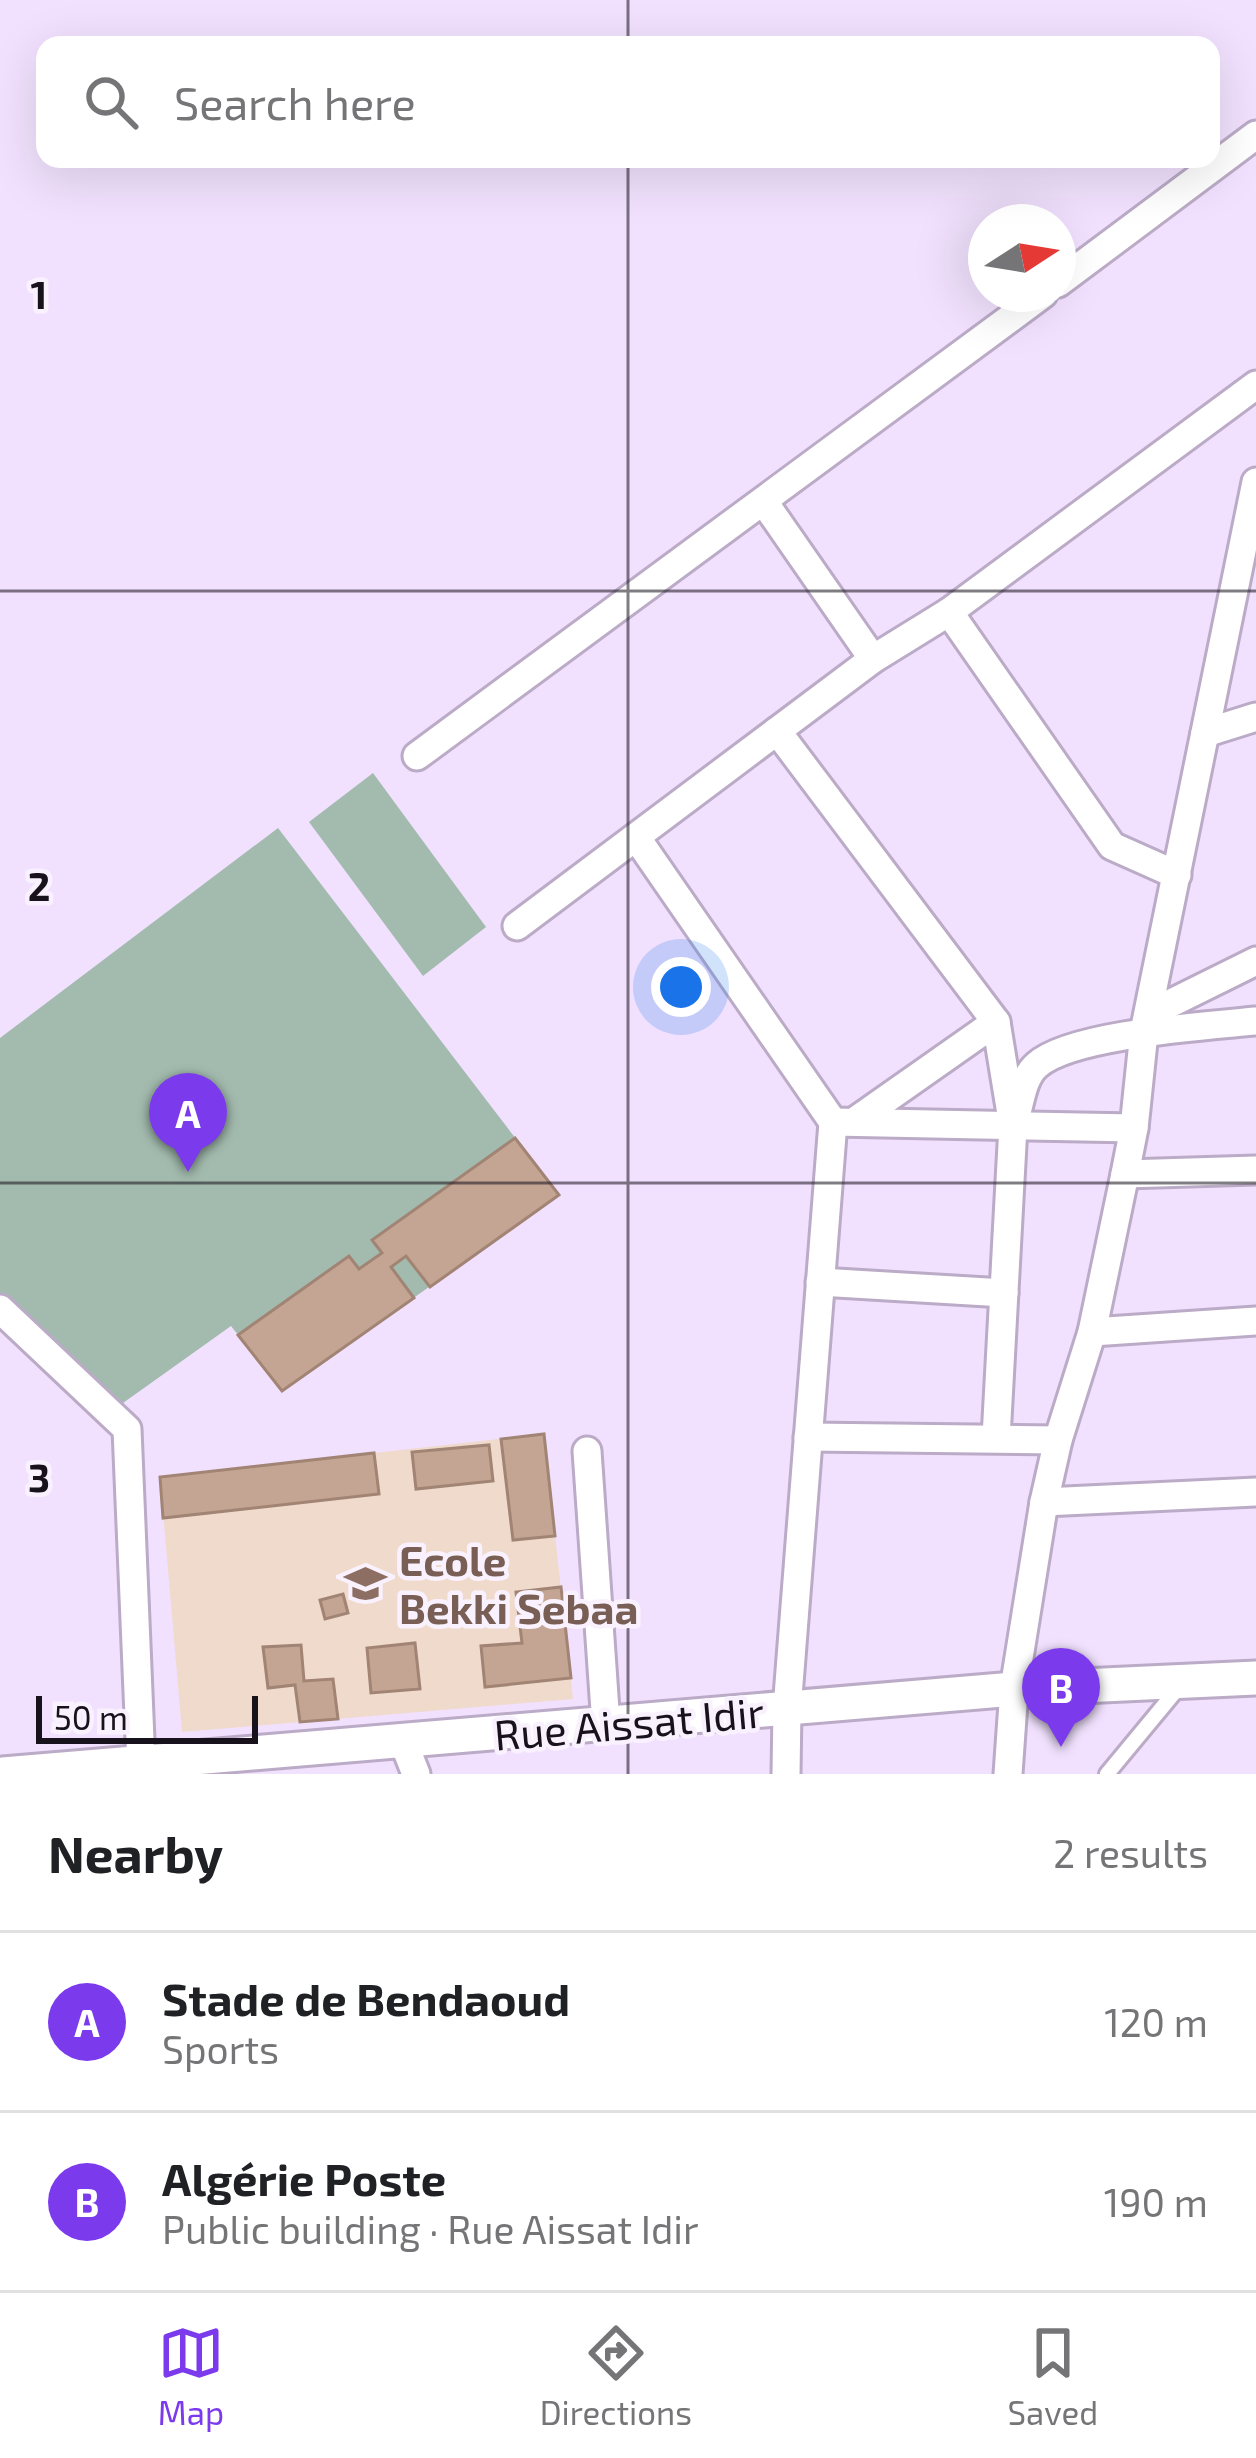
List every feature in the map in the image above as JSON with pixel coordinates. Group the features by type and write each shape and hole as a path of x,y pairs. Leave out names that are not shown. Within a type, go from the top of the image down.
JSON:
{"street":[{"path":"1220,162 1256,135"},
{"path":"1076,270 1212,168"},
{"path":"417,756 1019,312"},
{"path":"517,926 873,659 949,612 1256,385"},
{"path":"1008,1774 1014,1689 1044,1502 1092,1332 1125,1174 1147,1023 1255,491"},
{"path":"764,502 873,659"},
{"path":"949,612 1112,846 1177,874"},
{"path":"1205,733 1256,717"},
{"path":"777,731 996,1022 1013,1126 996,1438"},
{"path":"636,837 844,1122 820,1282 786,1774"},
{"path":"1013,1126 1026,1079 1038,1063 1147,1023 1256,961"},
{"path":"1147,1023 1256,1021"},
{"path":"844,1122 996,1022"},
{"path":"844,1122 1134,1128"},
{"path":"1125,1174 1256,1171"},
{"path":"820,1282 1004,1293"},
{"path":"0,1309 127,1429 141,1764"},
{"path":"1092,1332 1256,1321"},
{"path":"808,1437 1058,1440"},
{"path":"586,1451 606,1725"},
{"path":"1044,1502 1256,1492"},
{"name":"Rue Aissat Idir","path":"3,1774 1014,1689 1256,1678"},
{"path":"403,1741 416,1774"}],"lane":[{"path":"1107,1774 1182,1683"}],"shaded area":[{"name":"Ecole Bekki Sebaa","path":"544,1434 573,1699 182,1732 160,1477"}],"green space":[{"path":"373,773 486,927 423,976 309,822"},
{"path":"278,828 559,1195 282,1391 231,1326 123,1403 104,1397 0,1297 0,1038"}],"building":[{"path":"515,1138 559,1195 430,1287 406,1256 391,1267 414,1298 282,1391 238,1335 349,1256 359,1269 382,1253 372,1240"},
{"path":"544,1434 555,1536 513,1540 501,1439"},
{"path":"489,1445 493,1481 416,1489 412,1452"},
{"path":"374,1453 379,1494 163,1518 160,1477"},
{"path":"561,1587 571,1678 485,1687 481,1646 522,1643 516,1592"},
{"path":"343,1594 348,1613 325,1619 320,1600"},
{"path":"415,1643 420,1689 371,1693 367,1648"},
{"path":"301,1645 304,1681 333,1679 338,1719 300,1722 295,1685 268,1688 263,1647"}],"place":[{"name":"Stade de Bendaoud","path":"188,1172"},
{"name":"Ecole Bekki Sebaa","path":"365,1583"},
{"name":"Algérie Poste","path":"1061,1747"}]}
